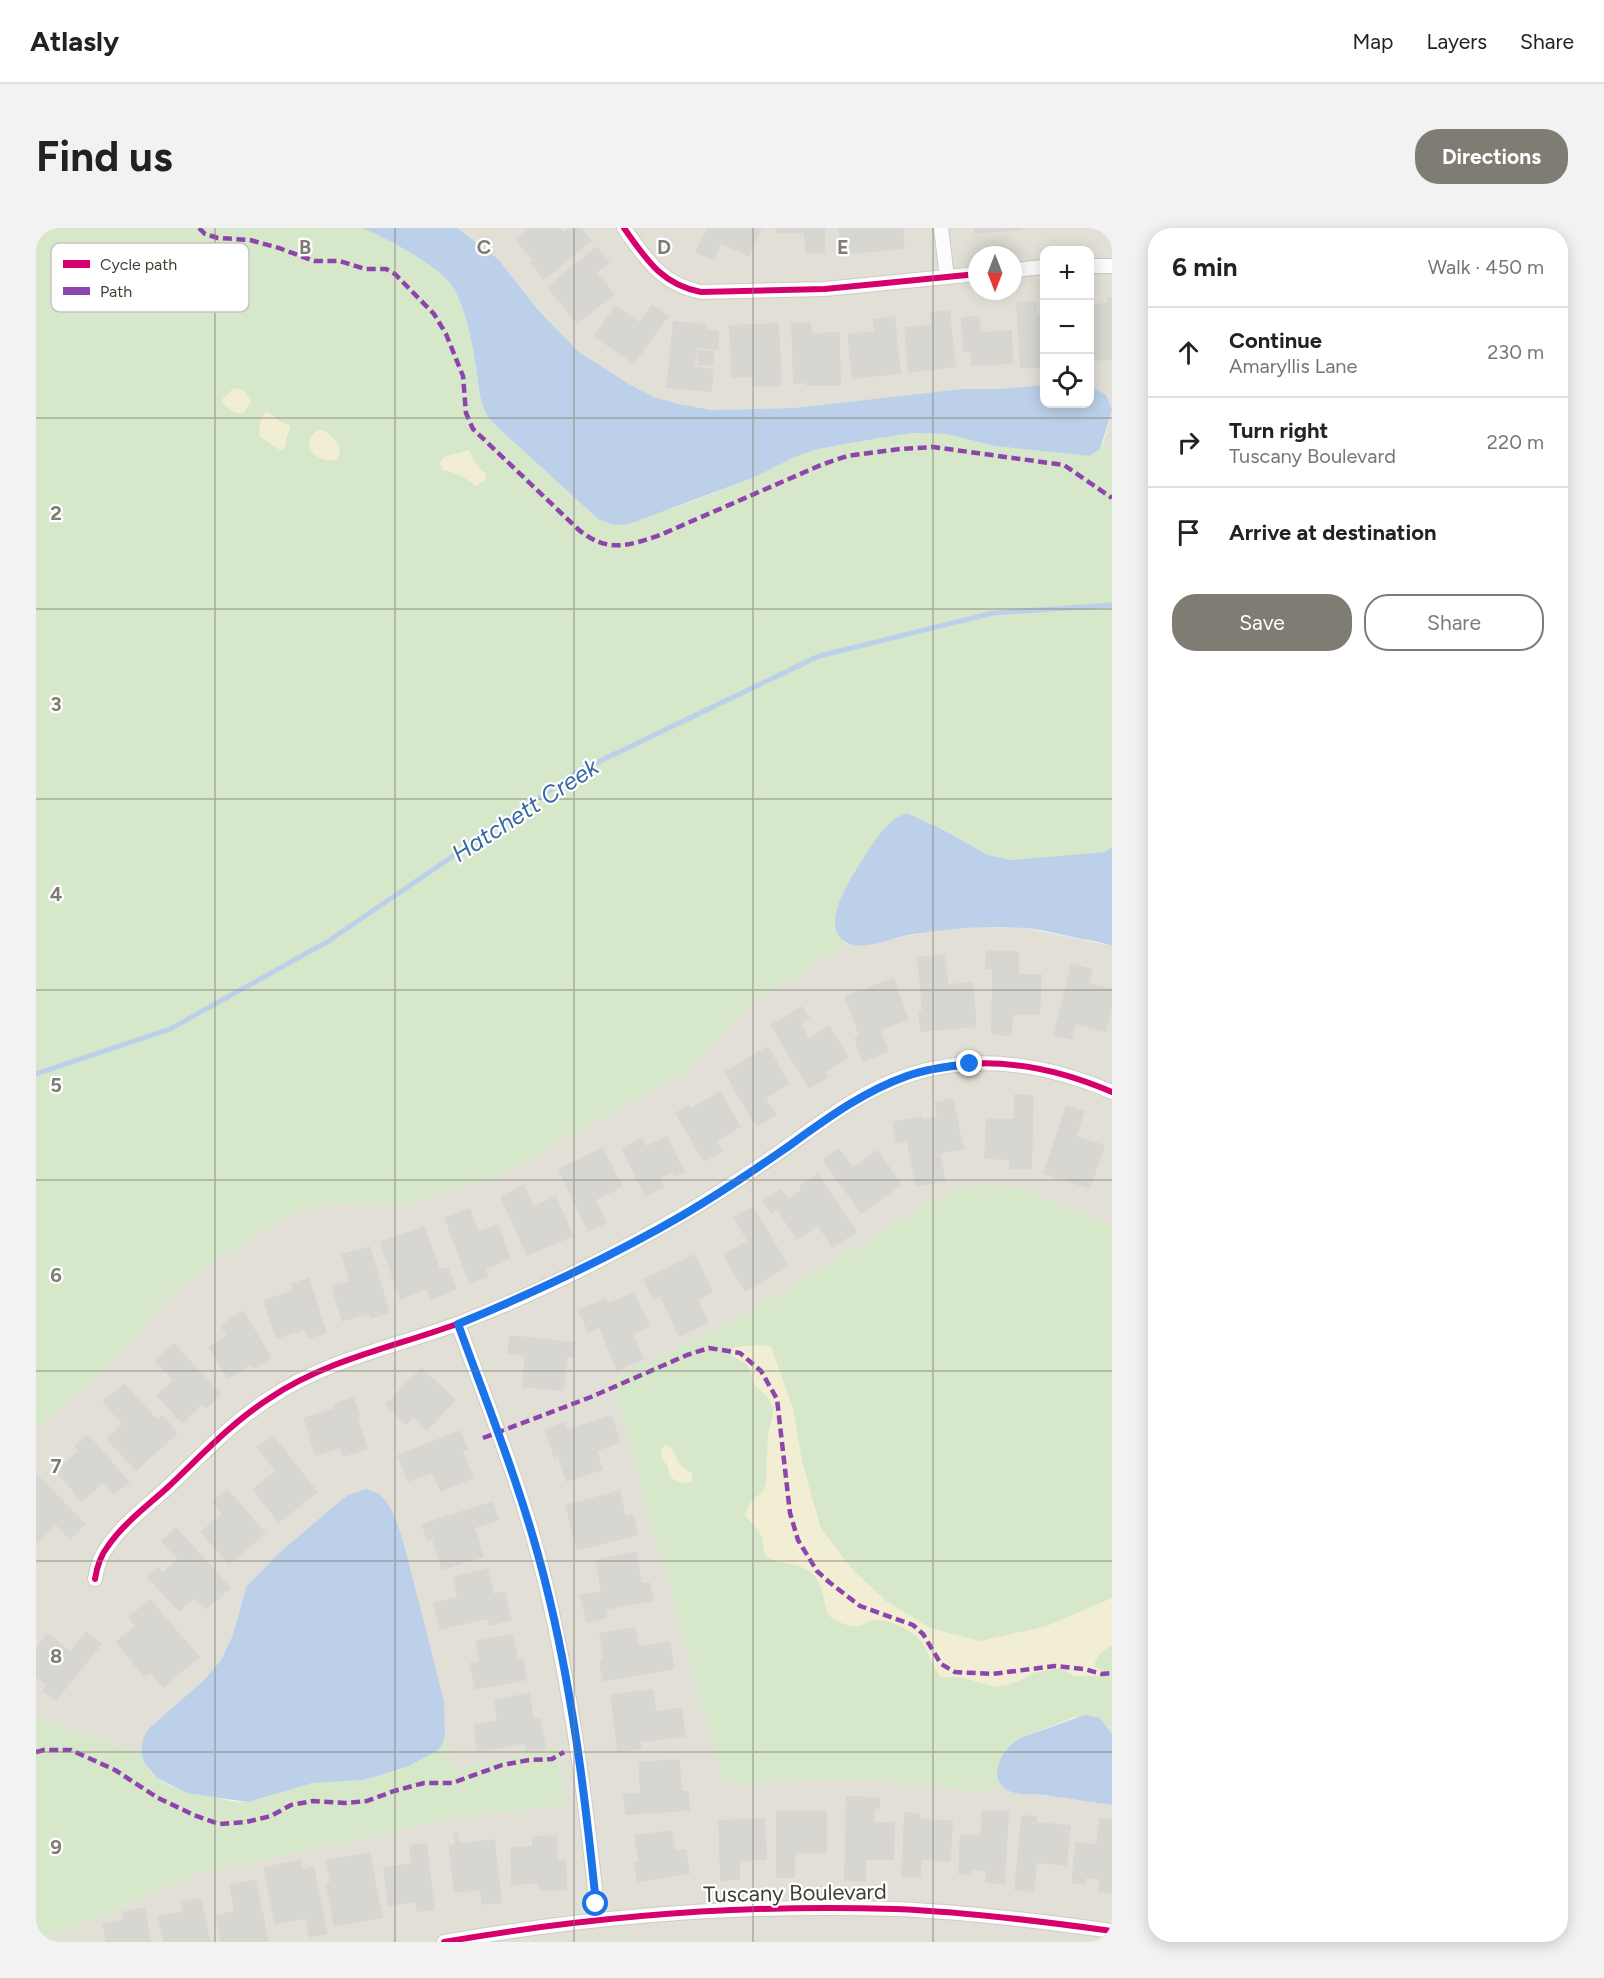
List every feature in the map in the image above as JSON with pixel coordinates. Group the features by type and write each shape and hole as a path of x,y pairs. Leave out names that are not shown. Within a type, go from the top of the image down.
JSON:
{"street":[{"path":"624,228 644,257 662,275 686,289 701,292 825,289 968,275"},
{"path":"941,228 947,278"},
{"path":"1094,266 1112,266"},
{"path":"1022,269 1040,267"},
{"path":"95,1579 102,1556 118,1534 232,1427 267,1399 292,1383 316,1372 458,1324 590,1265 684,1215 764,1164 843,1107 874,1089 908,1075 940,1067 1003,1063 1057,1071 1112,1092"},
{"path":"458,1324 516,1482 545,1580 567,1677 578,1744 598,1919"},
{"name":"Tuscany Boulevard","path":"444,1942 598,1919 772,1909 897,1910 995,1917 1112,1931"}],"shaded area":[{"path":"457,228 1112,228 1112,411 1094,387 1094,246 1040,246 1040,385 962,389 793,408 712,410 654,397 629,384 579,352 539,311 498,259"},
{"path":"1112,411 1112,448 1103,444"},
{"path":"979,927 1024,928 1112,946 1112,1226 1021,1188 991,1185 956,1187 747,1313 612,1380 717,1758 720,1776 737,1784 884,1781 983,1792 999,1783 1002,1787 1015,1793 1112,1805 1112,1942 36,1942 36,1940 98,1918 193,1875 463,1816 565,1805 557,1749 454,1769 445,1736 442,1691 405,1548 373,1490 366,1489 348,1495 281,1551 251,1582 244,1592 232,1637 221,1660 203,1681 148,1729 143,1738 141,1753 36,1719 36,1428 126,1348 164,1300 232,1249 303,1208 358,1202 408,1203 495,1178 686,1071 751,1003 847,944 865,945 938,930"}],"green space":[{"path":"36,228 362,228 385,239 426,263 448,280 454,289 468,327 480,398 494,424 598,519 606,523 624,525 694,501 818,449 880,438 915,433 946,434 995,446 1089,456 1100,449 1103,444 1112,448 1112,847 1104,852 1011,860 988,855 943,829 907,813 885,827 841,896 841,938 847,944 751,1003 686,1071 495,1178 408,1203 358,1202 303,1208 232,1249 164,1300 126,1348 36,1428"},
{"path":"991,1185 1021,1188 1112,1226 1112,1734 1100,1718 1074,1717 1020,1738 997,1777 999,1783 983,1792 884,1781 737,1784 720,1776 717,1758 612,1380 747,1313 956,1187"},
{"path":"36,1719 141,1753 152,1774 170,1786 192,1793 239,1802 260,1799 318,1782 363,1779 385,1774 422,1760 440,1745 445,1736 455,1769 557,1748 565,1805 463,1816 193,1875 98,1918 36,1940"}],"sand":[{"path":"234,388 243,390 251,401 243,414 233,412 222,402 223,398"},
{"path":"266,412 282,423 290,425 286,446 283,449 280,450 260,437 260,424"},
{"path":"318,430 323,430 337,443 340,451 336,460 322,459 312,452 309,441"},
{"path":"469,450 475,463 486,474 485,480 477,486 458,474 443,470 440,463 444,457"},
{"path":"760,1345 771,1347 793,1408 802,1461 821,1529 854,1571 886,1601 930,1628 980,1641 1047,1626 1112,1598 1112,1646 1100,1653 1094,1666 1101,1670 1102,1676 1074,1676 1060,1668 1033,1673 1008,1685 996,1687 960,1677 941,1677 921,1642 909,1631 881,1620 856,1626 832,1618 827,1610 821,1588 809,1571 798,1565 769,1558 764,1551 760,1534 745,1515 751,1502 763,1491 766,1483 768,1433 773,1407 768,1398 754,1384 747,1364 731,1356 733,1347"},
{"path":"666,1444 673,1451 681,1466 692,1473 692,1482 682,1483 671,1478 667,1465 662,1459 661,1449"}],"water":[{"path":"362,228 457,228 498,259 539,311 579,352 654,397 679,404 712,410 793,408 962,389 1040,385 1040,408 1094,408 1094,388 1106,395 1112,410 1100,449 1089,456 995,446 946,434 914,433 818,449 795,457 755,477 632,523 611,524 598,519 494,424 480,398 466,317 454,289 448,280 426,263"},
{"path":"907,813 942,829 988,855 1011,860 1104,852 1112,847 1112,946 1041,930 994,927 909,935 861,946 847,943 839,936 835,926 839,903 844,891 880,833 892,821"},
{"path":"366,1489 375,1492 388,1504 405,1548 444,1701 445,1736 441,1747 409,1766 378,1776 361,1780 312,1783 248,1802 187,1793 157,1778 144,1762 141,1753 143,1738 148,1729 203,1681 221,1660 232,1637 246,1587 281,1551 339,1502 348,1495"},
{"path":"1085,1715 1100,1718 1112,1734 1112,1805 1016,1793 1001,1786 997,1777 999,1762 1012,1744 1020,1738"}],"building":[{"path":"528,228 560,228 563,232 568,228 581,228 592,241 544,280 530,263 533,261 515,239"},
{"path":"707,228 762,228 749,256 721,244 714,261 695,252"},
{"path":"776,228 825,228 825,253 805,253 804,233 776,233"},
{"path":"838,228 903,228 905,249 840,255"},
{"path":"974,228 1022,228 1022,230 974,234"},
{"path":"597,246 610,262 597,273 615,294 577,324 547,287"},
{"path":"1107,298 1112,298 1112,360 1094,361 1094,304 1107,303"},
{"path":"1037,301 1037,314 1040,314 1040,367 1020,369 1016,302"},
{"path":"652,304 669,316 634,364 593,336 616,305 639,322"},
{"path":"950,310 956,367 908,373 904,327 931,324 930,312"},
{"path":"895,316 901,374 852,379 847,334 874,331 873,319"},
{"path":"980,316 981,332 1012,330 1013,364 971,366 970,352 963,352 961,317"},
{"path":"673,321 707,324 706,329 719,331 718,350 697,348 695,367 714,369 712,392 666,388"},
{"path":"811,322 812,333 840,332 841,386 793,384 791,323"},
{"path":"779,323 782,386 753,387 753,377 731,378 729,325"},
{"path":"698,350 714,351 714,366 697,365"},
{"path":"986,950 1019,951 1019,974 1042,974 1040,1015 1013,1015 1012,1036 991,1035 992,970 985,969"},
{"path":"945,954 948,984 973,982 977,1027 920,1032 918,1011 922,1010 917,957"},
{"path":"1071,963 1093,969 1089,983 1112,989 1112,1008 1106,1032 1076,1024 1072,1040 1053,1035"},
{"path":"894,978 909,1020 881,1030 889,1052 862,1062 854,1038 859,1036 844,996"},
{"path":"802,1006 810,1018 801,1024 809,1038 829,1025 849,1058 826,1072 829,1077 809,1089 770,1025"},
{"path":"768,1046 790,1084 766,1098 777,1115 756,1127 724,1072"},
{"path":"720,1091 741,1127 717,1141 723,1151 704,1162 675,1113 689,1104 691,1108"},
{"path":"1014,1094 1034,1095 1032,1169 1009,1169 1009,1160 984,1159 986,1118 1014,1119"},
{"path":"953,1098 964,1149 940,1154 946,1181 916,1187 907,1142 896,1144 892,1122 922,1116 923,1119 937,1116 934,1102"},
{"path":"1066,1105 1085,1111 1077,1136 1105,1145 1090,1189 1043,1174"},
{"path":"667,1136 685,1172 674,1177 672,1173 660,1179 664,1187 645,1197 621,1148 642,1137 646,1146"},
{"path":"603,1147 623,1187 596,1200 607,1223 588,1232 558,1169"},
{"path":"839,1148 853,1167 878,1150 902,1185 861,1214 822,1159"},
{"path":"818,1173 857,1232 832,1248 818,1226 797,1240 777,1210 771,1214 762,1201 781,1189 788,1199 801,1190 799,1186"},
{"path":"524,1185 533,1206 556,1196 574,1236 527,1256 500,1196"},
{"path":"753,1206 789,1266 745,1292 723,1255 747,1241 733,1217"},
{"path":"470,1208 478,1231 498,1224 511,1259 486,1269 489,1277 469,1284 444,1217"},
{"path":"424,1226 440,1269 448,1267 457,1289 431,1300 427,1289 400,1300 380,1242"},
{"path":"370,1246 390,1313 370,1319 369,1314 342,1322 331,1286 349,1281 341,1254"},
{"path":"695,1254 713,1292 698,1300 709,1323 679,1337 660,1296 653,1300 643,1279"},
{"path":"309,1277 327,1333 308,1339 305,1330 276,1339 263,1300 293,1290 291,1284"},
{"path":"634,1292 650,1326 633,1334 644,1359 617,1371 599,1328 588,1333 578,1310 606,1298 608,1303"},
{"path":"243,1310 272,1358 254,1369 251,1365 228,1379 208,1347 226,1335 220,1325"},
{"path":"509,1335 576,1342 574,1358 568,1357 564,1391 522,1387 525,1356 507,1354"},
{"path":"174,1343 221,1394 206,1409 202,1405 182,1424 156,1395 173,1380 154,1361"},
{"path":"421,1367 456,1400 427,1431 413,1418 406,1425 385,1405"},
{"path":"124,1383 157,1419 162,1415 178,1433 136,1471 106,1439 122,1424 102,1402"},
{"path":"354,1397 368,1449 343,1457 340,1448 315,1456 303,1418 334,1408 332,1404"},
{"path":"612,1415 621,1443 597,1451 603,1470 566,1482 558,1456 554,1458 544,1429 565,1422 567,1429"},
{"path":"460,1430 468,1449 463,1451 474,1478 440,1492 432,1473 408,1482 397,1455"},
{"path":"88,1434 130,1482 114,1495 103,1483 82,1502 55,1471 78,1451 74,1446"},
{"path":"273,1435 318,1492 279,1523 252,1489 275,1471 256,1447"},
{"path":"36,1473 86,1524 70,1540 56,1525 36,1545"},
{"path":"227,1488 266,1533 229,1565 200,1532 222,1514 211,1502"},
{"path":"620,1490 626,1516 633,1514 639,1535 577,1551 565,1505"},
{"path":"493,1501 499,1520 475,1528 484,1557 442,1570 432,1539 427,1541 421,1524"},
{"path":"176,1527 231,1588 206,1610 195,1598 179,1612 147,1577 158,1567 163,1572 177,1559 161,1541"},
{"path":"636,1551 642,1583 650,1582 654,1601 606,1610 607,1618 586,1623 580,1595 601,1591 595,1560"},
{"path":"488,1568 494,1594 505,1591 512,1620 489,1626 487,1619 440,1630 433,1603 457,1597 453,1577"},
{"path":"150,1599 200,1657 163,1688 150,1673 144,1677 115,1642 135,1626 128,1617"},
{"path":"635,1627 639,1646 670,1641 675,1669 603,1682 599,1661 603,1660 599,1633"},
{"path":"86,1631 102,1644 56,1701 42,1691 46,1685 36,1677 36,1648 48,1633 70,1651"},
{"path":"513,1633 518,1659 523,1658 527,1680 475,1690 469,1663 479,1661 475,1641"},
{"path":"653,1689 656,1711 682,1707 686,1737 641,1742 642,1749 617,1752 610,1694"},
{"path":"530,1693 534,1719 541,1718 546,1749 526,1752 524,1744 477,1752 473,1724 497,1720 494,1699"},
{"path":"680,1759 682,1791 689,1791 690,1811 625,1815 623,1793 640,1793 638,1762"},
{"path":"846,1796 881,1797 880,1809 875,1809 874,1822 895,1822 894,1860 866,1860 866,1882 844,1881"},
{"path":"982,1810 1009,1811 1005,1884 985,1883 986,1871 971,1870 971,1875 958,1874 960,1834 980,1835"},
{"path":"776,1811 827,1811 827,1853 795,1853 795,1878 776,1878"},
{"path":"904,1812 921,1813 921,1819 953,1820 951,1862 922,1860 921,1878 901,1877"},
{"path":"1021,1815 1038,1816 1037,1822 1071,1825 1067,1866 1037,1863 1034,1892 1014,1890"},
{"path":"765,1818 767,1860 740,1861 740,1880 720,1881 718,1820"},
{"path":"1099,1818 1112,1819 1112,1894 1098,1892 1100,1880 1086,1878 1085,1885 1071,1883 1075,1842 1096,1844"},
{"path":"672,1830 675,1850 686,1849 690,1874 637,1882 634,1862 638,1862 634,1835"},
{"path":"458,1832 459,1843 495,1839 502,1903 482,1905 480,1890 454,1893 448,1845 455,1844 453,1833"},
{"path":"557,1835 558,1861 566,1860 567,1890 539,1891 538,1884 511,1885 510,1847 532,1846 532,1836"},
{"path":"427,1843 435,1910 417,1912 415,1902 388,1906 383,1867 411,1863 409,1845"},
{"path":"370,1852 383,1918 334,1927 325,1883 330,1882 325,1860"},
{"path":"301,1860 303,1869 314,1866 328,1934 309,1938 305,1919 275,1925 263,1867"},
{"path":"256,1879 269,1942 220,1942 215,1915 234,1911 229,1885"},
{"path":"201,1898 211,1942 163,1942 157,1916 183,1911 181,1902"},
{"path":"145,1907 151,1942 106,1942 102,1924 123,1919 122,1912"}],"waterway":[{"name":"Hatchett Creek","path":"36,1074 170,1029 327,942 575,773 819,656 993,613 1112,605"}],"marked path":[{"path":"199,228 205,234 218,238 250,240 314,261 340,261 365,269 386,269 395,274 434,314 446,334 463,376 466,413 473,429 579,530 608,545 628,544 660,535 821,465 847,456 900,449 933,447 1064,465 1112,498"},
{"path":"483,1438 591,1397 687,1355 709,1348 740,1353 761,1371 777,1399 790,1513 798,1540 817,1571 829,1582 860,1606 913,1625 923,1634 941,1664 955,1672 992,1674 1055,1666 1084,1669 1102,1674 1112,1673"},
{"path":"36,1752 71,1750 115,1770 158,1798 219,1824 246,1822 271,1816 291,1805 313,1801 345,1803 367,1801 424,1783 452,1783 502,1765 552,1759 564,1752"}],"cycle path":[{"path":"624,228 656,269 675,283 701,292 825,289 968,275"},
{"path":"95,1579 103,1554 121,1530 229,1429 270,1398 337,1364 474,1317 588,1266 699,1205 833,1114 870,1092 909,1075 935,1068 986,1063 1063,1074 1112,1092"},
{"path":"444,1942 612,1919 782,1908 922,1910 1004,1917 1112,1931"}],"route":[{"path":"596,1904 581,1766 567,1677 545,1580 516,1482 458,1324 547,1286 684,1215 764,1164 843,1107 874,1089 908,1075 940,1067 970,1064"}]}
